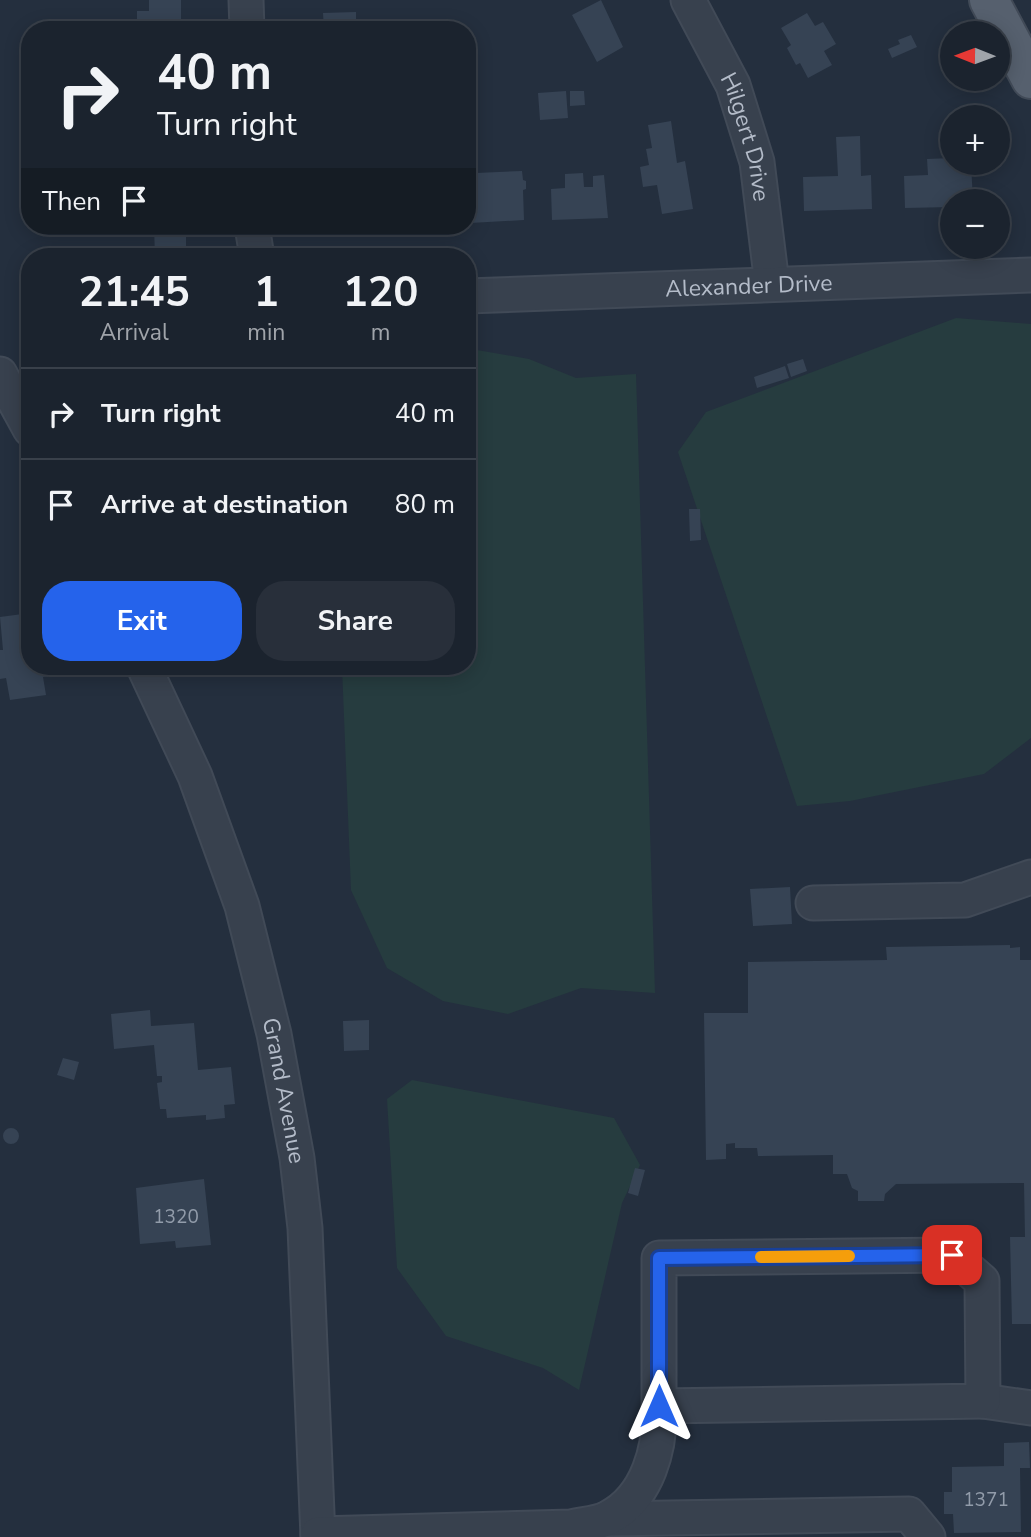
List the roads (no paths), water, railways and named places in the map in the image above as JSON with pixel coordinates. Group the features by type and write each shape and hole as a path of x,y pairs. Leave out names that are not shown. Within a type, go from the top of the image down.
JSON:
{"main road":[{"path":"989,0 1031,79"}],"street":[{"path":"246,0 247,21"},
{"name":"Hilgert Drive","path":"688,0 733,85 757,162 772,284"},
{"name":"Alexander Drive","path":"476,296 1031,275"},
{"path":"0,374 21,412"},
{"name":"Grand Avenue","path":"148,675 195,776 242,906 274,1034 297,1158 305,1228 318,1535"},
{"path":"813,902 965,900 1031,877"},
{"path":"607,1519 631,1500 648,1477 660,1421 659,1258 952,1255 982,1281 983,1401"},
{"path":"659,1406 983,1401 1031,1408"},
{"path":"318,1535 571,1527 607,1519 909,1514 928,1537"}]}
